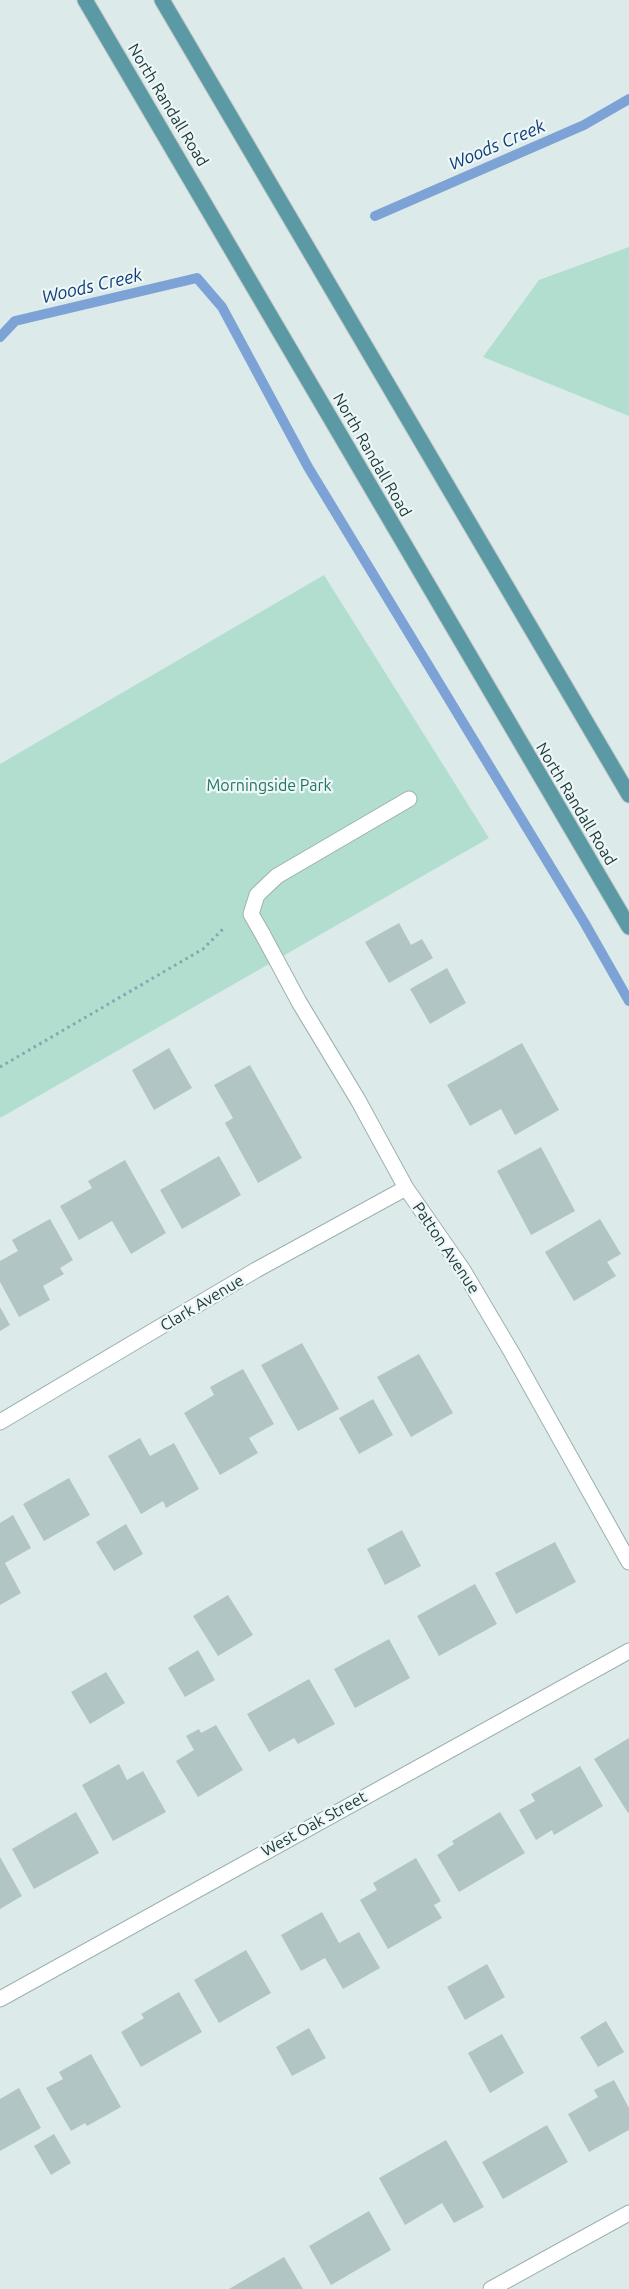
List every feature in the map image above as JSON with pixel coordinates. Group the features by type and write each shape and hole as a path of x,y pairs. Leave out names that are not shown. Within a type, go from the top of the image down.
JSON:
{"main road":[{"name":"North Randall Road","path":"85,0 199,192 461,645 629,926"},
{"path":"162,0 629,795"}],"street":[{"name":"Patton Avenue","path":"409,799 277,876 257,895 251,914 298,1002 358,1100 406,1188 463,1270 583,1477 629,1562"},
{"name":"Clark Avenue","path":"0,1422 256,1270 406,1188"},
{"name":"West Oak Street","path":"0,1999 629,1651"},
{"path":"491,2289 629,2213"}],"path":[{"path":"0,1067 203,949 223,929"}],"green space":[{"path":"629,247 629,416 483,357 539,280"},
{"name":"Morningside Park","path":"324,575 489,838 0,1118 0,764"}],"building":[{"path":"399,923 411,945 422,939 433,958 389,983 365,942"},
{"path":"447,968 466,1003 430,1024 410,989"},
{"path":"522,1043 559,1110 515,1135 501,1109 470,1126 447,1085"},
{"path":"169,1048 192,1088 154,1110 132,1070"},
{"path":"250,1065 302,1158 258,1183 225,1123 233,1118 214,1085"},
{"path":"541,1147 575,1211 531,1235 497,1171"},
{"path":"219,1156 241,1195 182,1229 160,1190"},
{"path":"125,1160 166,1233 131,1254 112,1221 79,1240 60,1206 92,1188 88,1181"},
{"path":"50,1219 73,1260 60,1268 64,1274 43,1286 50,1300 19,1317 0,1282 0,1261 18,1251 12,1240"},
{"path":"600,1219 621,1254 607,1262 616,1276 574,1301 545,1252"},
{"path":"0,1307 10,1325 0,1331"},
{"path":"302,1343 339,1409 298,1431 261,1365"},
{"path":"419,1354 453,1413 411,1437 377,1377"},
{"path":"243,1369 274,1424 249,1438 258,1453 220,1475 184,1413 214,1395 210,1387"},
{"path":"373,1399 393,1435 359,1454 339,1418"},
{"path":"140,1438 150,1456 174,1443 199,1489 166,1508 163,1501 141,1514 108,1456"},
{"path":"69,1478 90,1515 44,1541 23,1504"},
{"path":"13,1515 31,1548 5,1563 21,1593 0,1605 0,1523"},
{"path":"126,1524 143,1554 114,1571 96,1542"},
{"path":"402,1530 421,1566 385,1585 367,1549"},
{"path":"555,1542 576,1582 516,1614 495,1573"},
{"path":"475,1584 497,1624 439,1656 417,1616"},
{"path":"228,1595 253,1635 218,1656 193,1616"},
{"path":"389,1639 410,1678 355,1708 334,1669"},
{"path":"198,1650 215,1680 185,1697 168,1668"},
{"path":"106,1672 125,1703 90,1724 71,1692"},
{"path":"309,1679 335,1724 298,1744 294,1738 269,1752 247,1714"},
{"path":"216,1725 243,1770 198,1797 176,1761 194,1750 186,1736 199,1729 201,1733"},
{"path":"629,1738 629,1812 628,1813 594,1759"},
{"path":"119,1764 127,1780 143,1771 166,1812 113,1841 82,1785"},
{"path":"580,1766 603,1806 554,1835 552,1830 536,1840 519,1810 535,1801 531,1794"},
{"path":"76,1812 99,1853 34,1889 12,1849"},
{"path":"500,1812 525,1853 459,1892 437,1855 454,1844 452,1841"},
{"path":"0,1857 22,1896 0,1909"},
{"path":"416,1858 441,1901 434,1905 442,1918 388,1949 360,1900 377,1890 373,1883"},
{"path":"322,1912 339,1943 359,1932 380,1968 343,1989 325,1958 301,1971 281,1935"},
{"path":"246,1950 271,1993 219,2023 194,1980"},
{"path":"487,1964 505,1997 465,2020 447,1987"},
{"path":"179,1992 202,2032 141,2067 121,2032 144,2018 141,2014"},
{"path":"606,2021 624,2052 598,2067 580,2037"},
{"path":"309,2028 326,2058 292,2076 276,2047"},
{"path":"502,2034 524,2073 490,2093 468,2053"},
{"path":"91,2054 121,2107 87,2126 85,2123 71,2131 46,2088 63,2079 59,2072"},
{"path":"614,2080 629,2108 629,2130 589,2152 568,2114 598,2097 594,2090"},
{"path":"19,2088 41,2128 0,2151 0,2099"},
{"path":"547,2125 568,2162 503,2199 482,2162"},
{"path":"54,2134 71,2163 51,2175 34,2146"},
{"path":"446,2140 484,2207 454,2223 442,2203 405,2225 379,2178"},
{"path":"369,2211 391,2250 331,2285 309,2246"},
{"path":"284,2257 303,2289 229,2289"}],"waterway":[{"name":"Woods Creek","path":"375,216 584,125 629,99"},
{"path":"0,337 15,321 197,278 222,307 308,467 584,922 629,1001"}]}
